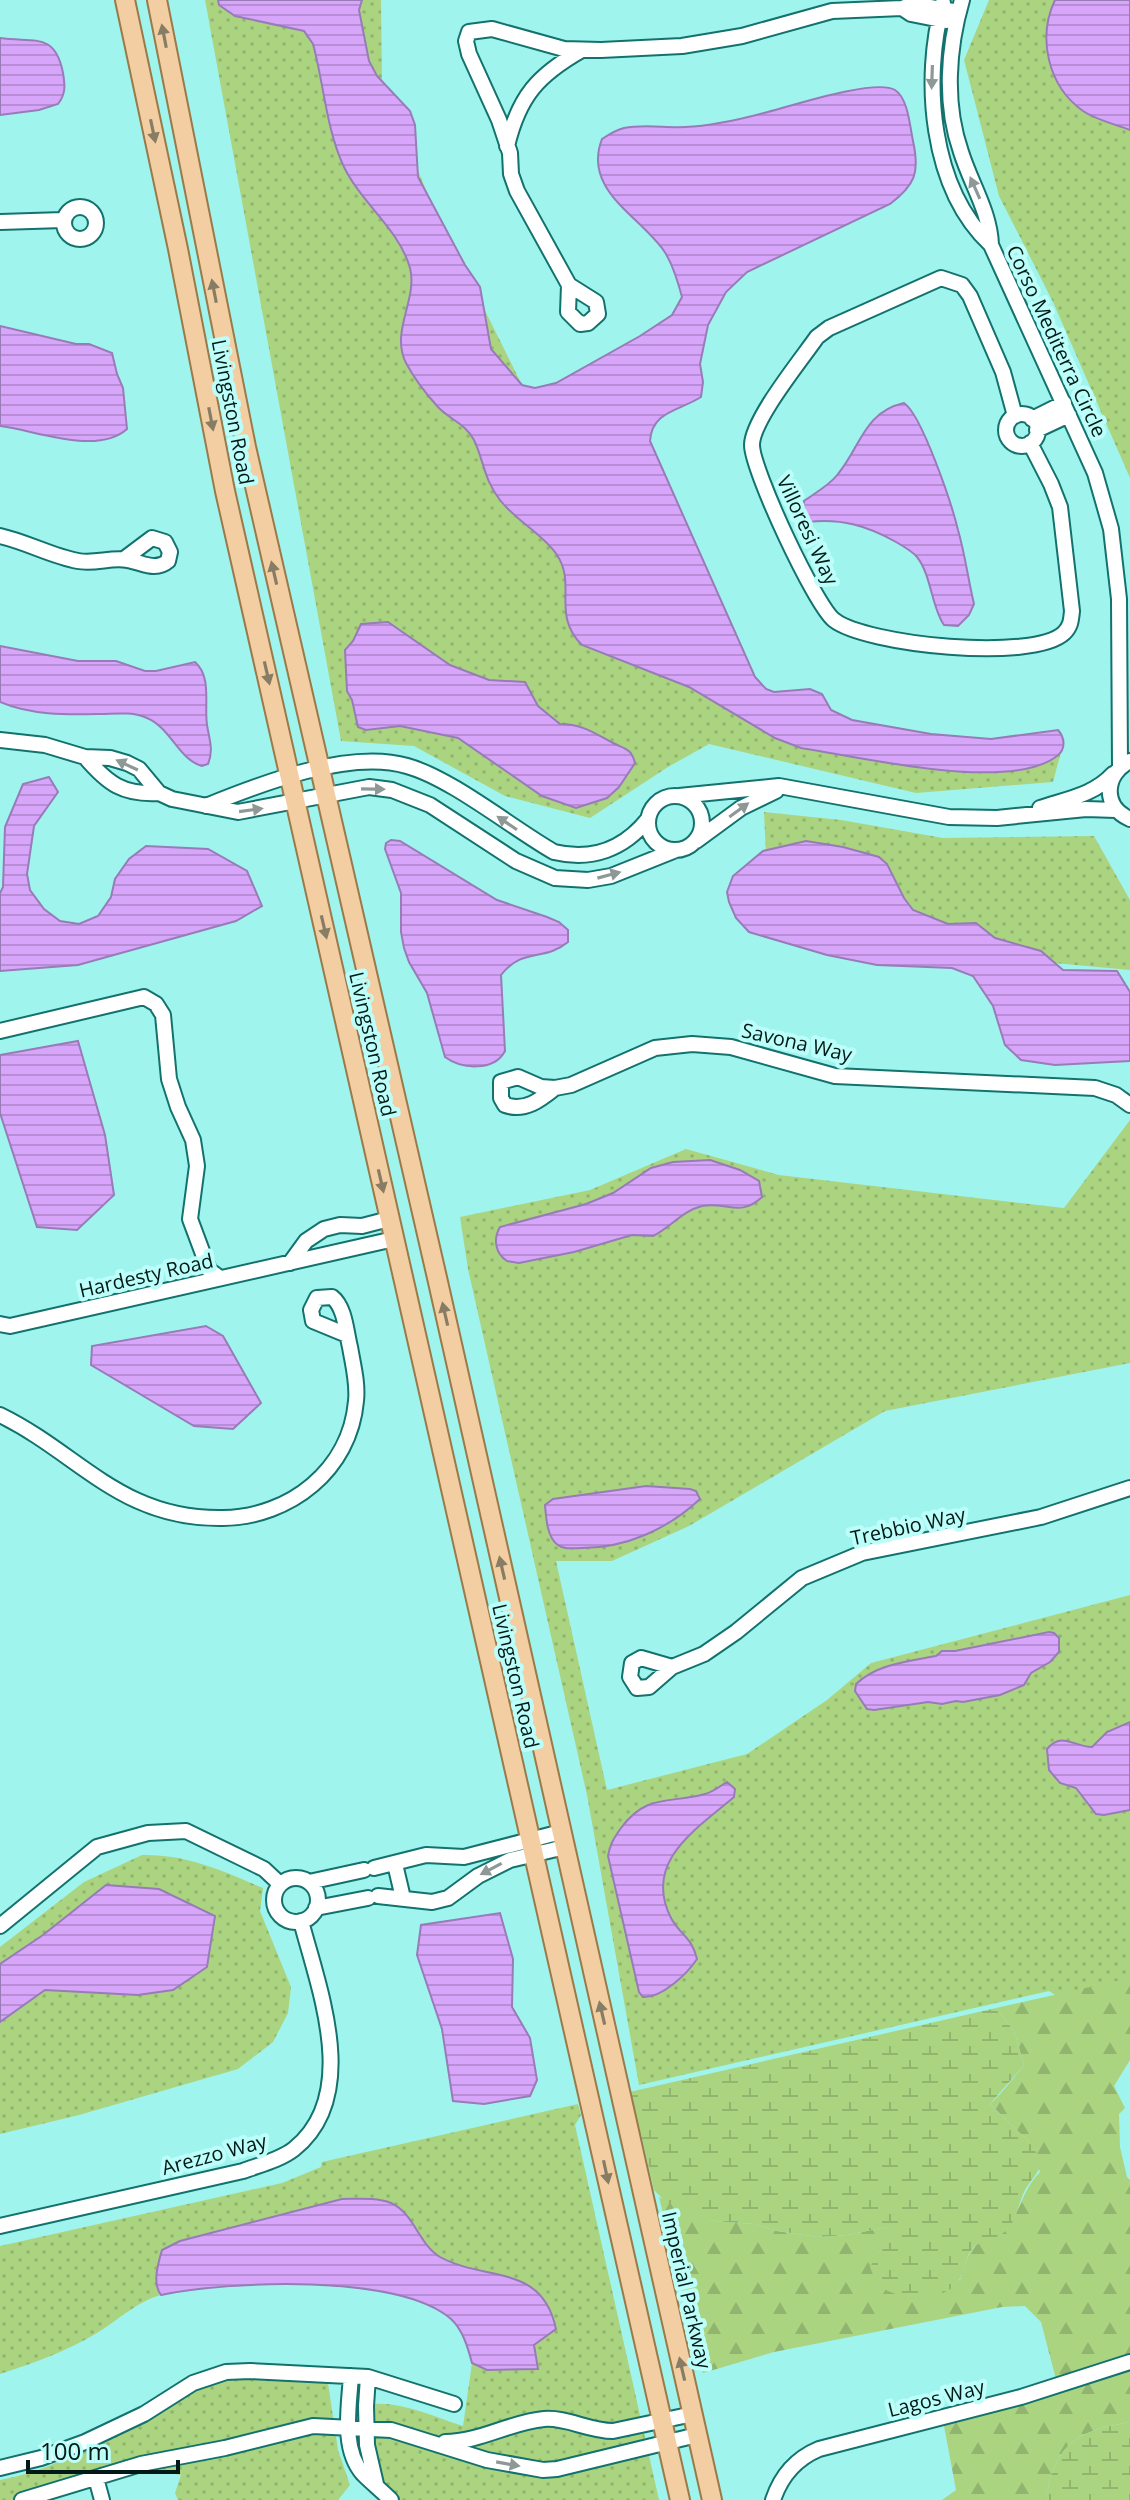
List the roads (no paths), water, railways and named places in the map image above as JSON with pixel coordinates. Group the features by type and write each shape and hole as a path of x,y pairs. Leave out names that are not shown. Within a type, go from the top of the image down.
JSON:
{"main road":[{"name":"Livingston Road","path":"125,0 225,491 663,2420"},
{"name":"Livingston Road","path":"157,0 235,399 619,2089"},
{"name":"Imperial Parkway","path":"619,2089 712,2500"},
{"path":"663,2420 680,2500"}],"street":[{"path":"569,285 517,191 499,120 469,54 466,41 469,32 492,29 564,49 682,46 742,36 832,11 902,8 913,4 959,12"},
{"name":"Corso Mediterra Circle","path":"941,10 931,86 939,147 969,221 991,245 1095,473 1111,529 1119,599 1121,767 1109,792 1125,817"},
{"name":"Corso Mediterra Circle","path":"959,12 950,87 954,132 990,228 991,245"},
{"path":"507,146 518,109 541,76 582,50"},
{"path":"0,222 63,220"},
{"name":"Villoresi Way","path":"941,278 962,285 970,296 1003,372 1015,416 1007,424 1008,439 1017,445 1033,431 1060,507 1071,624 1066,632 1044,643 970,649 864,631 834,619 818,599 779,518 755,464 752,444 757,425 817,337 829,328 941,278"},
{"path":"1015,416 1024,414 1033,431 1066,409"},
{"path":"0,536 79,561 101,563 124,559"},
{"name":"Corso Mediterra Circle","path":"1119,641 1130,695"},
{"path":"0,740 45,745 85,757 110,758 127,763 139,769 159,793"},
{"path":"0,754 24,743"},
{"path":"85,757 112,785 129,792 159,793 172,799 238,812 369,787 392,790 430,805 516,861 555,878 584,880 611,876 691,844 755,799 792,787"},
{"path":"206,806 290,776 370,761 407,766 444,783 554,852 571,856 608,851 630,839 648,819"},
{"path":"1017,815 1091,792 1102,786 1121,767"},
{"path":"676,850 655,841 648,827 651,811 662,799 762,787 792,787 949,817 997,818 1086,809 1125,817"},
{"path":"679,796 695,804 702,820 702,829 691,844"},
{"path":"0,1031 144,997 156,1004 163,1015 169,1079 193,1140 197,1166 190,1219 209,1270 220,1278"},
{"name":"Savona Way","path":"555,1088 571,1085 655,1048 692,1044 743,1049 835,1076 1095,1088 1116,1095 1130,1105"},
{"path":"290,1263 306,1241 324,1229 340,1225 362,1226 389,1219"},
{"name":"Hardesty Road","path":"5,1325 394,1239"},
{"path":"0,1415 108,1487 141,1503 170,1512 223,1518 267,1512 299,1497 326,1473 343,1448 357,1399 347,1335"},
{"name":"Trebbio Way","path":"672,1667 711,1649 802,1578 862,1553 1041,1517 1130,1488"},
{"path":"0,1926 97,1847 148,1833 186,1831 264,1869 280,1884"},
{"path":"309,1882 426,1855 464,1857 563,1840"},
{"path":"316,1908 373,1897 432,1902 448,1898 489,1869 532,1847"},
{"path":"395,1864 403,1898"},
{"path":"297,1877 309,1882 317,1894 313,1914 301,1921 287,1920 276,1911 274,1897 280,1884 297,1877"},
{"name":"Arezzo Way","path":"0,2226 243,2171 294,2149 315,2124 327,2102 332,2072 319,1988 301,1921"},
{"name":"Lagos Way","path":"773,2500 788,2470 819,2449 1021,2397 1130,2362"},
{"path":"0,2468 41,2458 85,2442 144,2414 193,2383 226,2372 368,2377 454,2404"},
{"path":"351,2376 351,2454 366,2477 391,2500"},
{"path":"368,2377 366,2429 376,2484"},
{"path":"433,2443 472,2440 547,2418 600,2431 630,2429 693,2414"},
{"path":"22,2500 141,2464 225,2448 313,2426 391,2430 487,2460 543,2470 697,2435"},
{"path":"96,2478 102,2500"}]}
